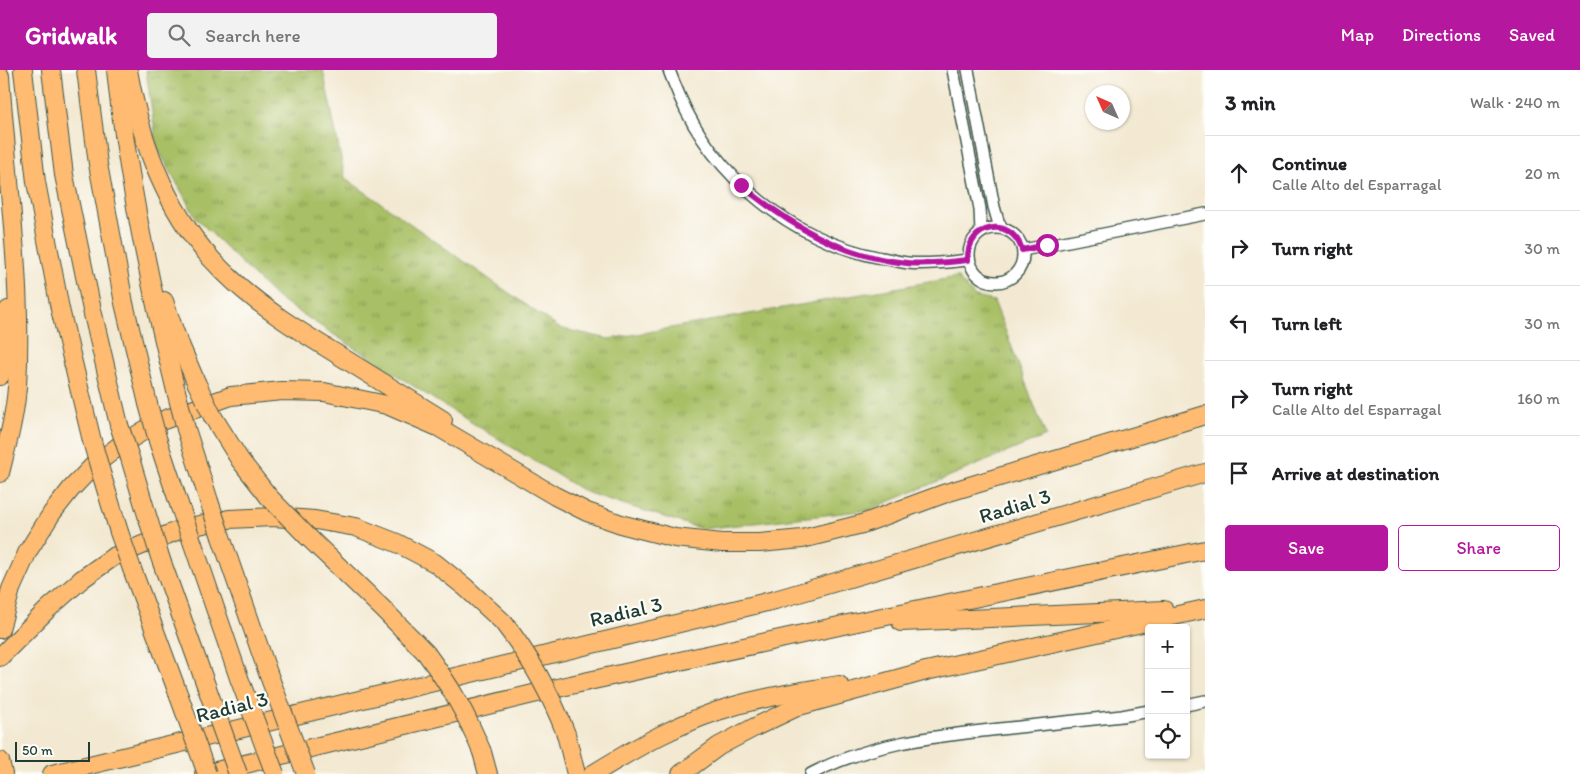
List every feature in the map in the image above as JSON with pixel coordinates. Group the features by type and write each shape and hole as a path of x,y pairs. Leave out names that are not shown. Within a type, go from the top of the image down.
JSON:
{"highway":[{"path":"23,70 36,182 60,309 92,441 119,532 179,696 205,774 566,686 848,624 1205,550"},
{"path":"51,70 64,175 92,310 119,425 160,557 238,774"},
{"path":"86,70 98,164 124,303 148,404 180,507 239,678 275,774"},
{"path":"116,70 129,162 152,294 186,429 268,673 306,774"},
{"path":"128,70 132,97 151,157 172,204 206,253 223,271 248,294 283,321 508,460 555,496"},
{"path":"0,76 18,324 17,389 10,434 0,473"},
{"path":"0,376 8,312 8,280 2,196 5,139"},
{"path":"129,162 161,292 175,333 213,418 240,460 269,496 426,653 454,694 468,719 482,752 488,774"},
{"path":"0,629 11,589 28,550 52,513 92,466 119,446 158,422 231,396 282,391 324,392 387,405 438,427 555,496 587,512 615,522 675,538 722,543 760,543 802,539 862,524 946,493 1205,415"},
{"name":"Radial 3","path":"52,774 775,600 1205,472"},
{"path":"0,657 48,609 112,556 184,528 229,519 273,517 315,520 356,527 397,543 435,563 465,586 503,622 524,648 555,704 566,734 575,770"},
{"path":"848,624 1205,609"},
{"path":"681,774 720,746 755,726 799,706 926,671 1205,609"},
{"path":"593,774 658,736 732,706 776,695 926,671"},
{"path":"0,761 3,774"}],"street":[{"path":"669,70 688,115 713,154 741,185 772,210 797,226 822,239 864,254 908,263 968,260"},
{"path":"953,70 980,209 981,232"},
{"path":"968,70 998,221 1002,228 1016,236 1022,250 1023,260 1017,272 1009,279 1000,282 986,281 972,269 968,260 970,244 981,232 987,229 1002,228"},
{"path":"1022,250 1205,214"},
{"path":"1190,704 1205,701"},
{"path":"811,774 879,748 931,736 1122,716 1145,712"}],"green space":[{"path":"146,70 323,70 345,178 559,328 609,339 957,277 975,297 994,301 1046,436 869,510 702,529 585,492 435,400 276,297 196,218 157,147"}],"route":[{"path":"741,185 772,210 822,239 864,254 908,263 968,260 970,244 973,239 976,235 987,229 1002,228 1012,233 1019,240 1022,250 1047,245"}]}
